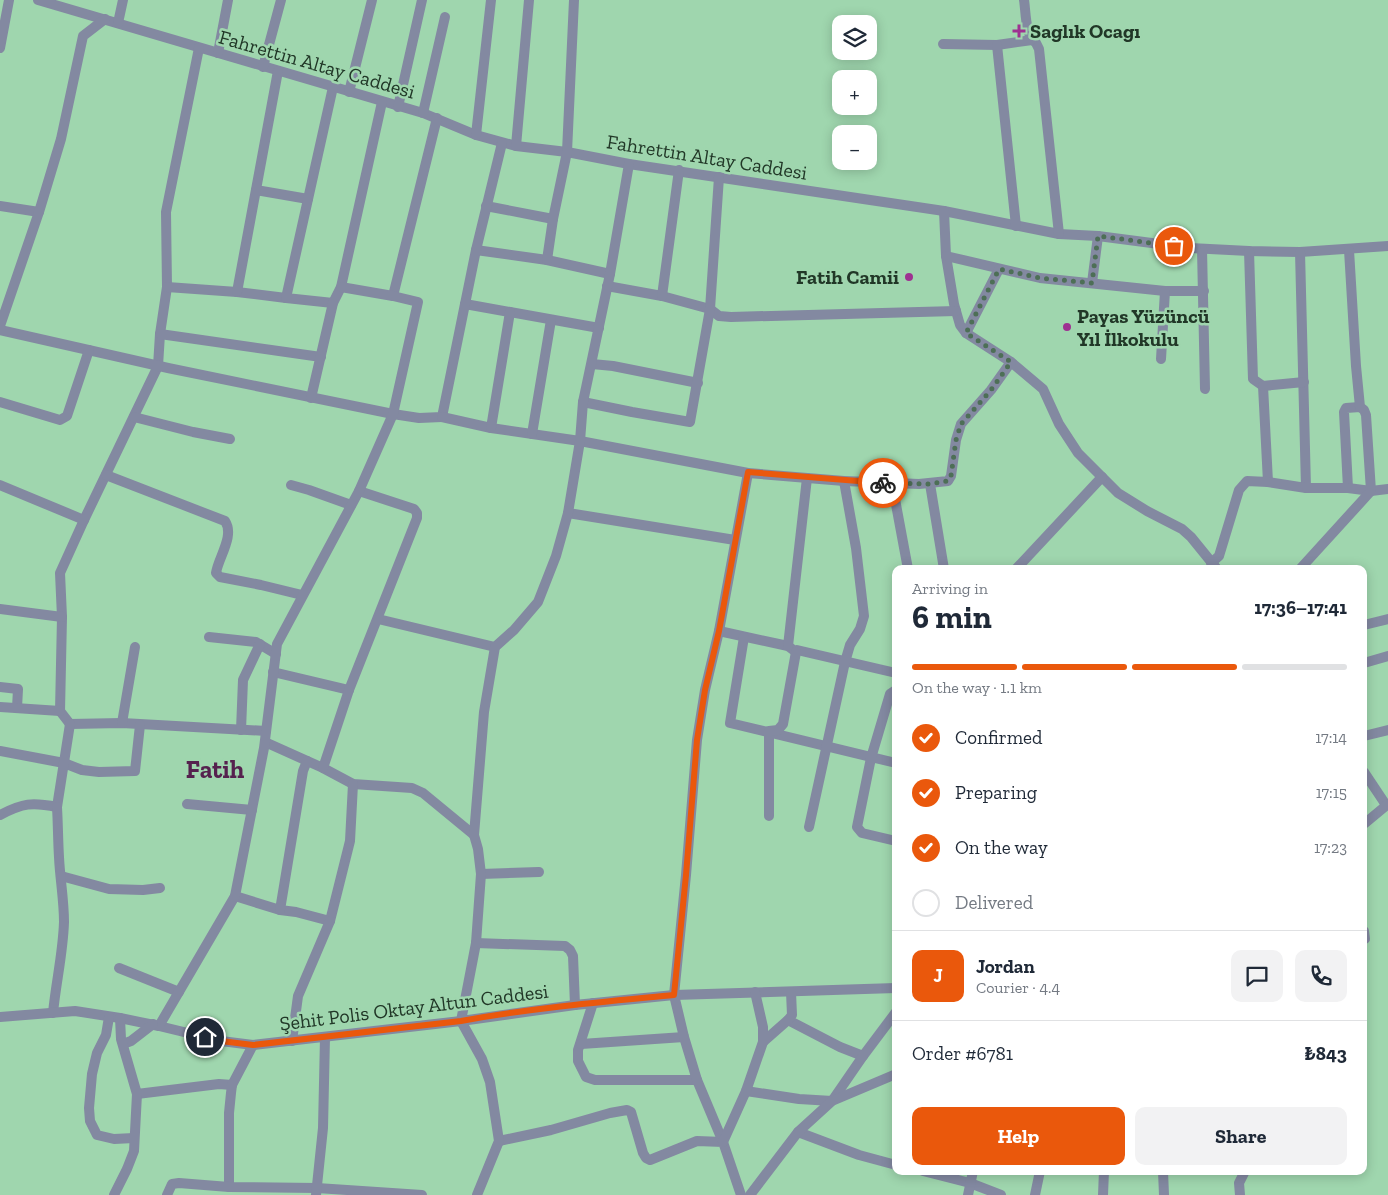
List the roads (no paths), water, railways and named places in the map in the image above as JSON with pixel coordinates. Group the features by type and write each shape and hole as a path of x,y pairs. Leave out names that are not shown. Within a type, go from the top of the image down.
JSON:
{"street":[{"path":"0,48 9,0"},
{"name":"Fahrettin Altay Caddesi","path":"38,0 423,113 476,134 516,146 567,152 629,164 944,211 1059,234 1098,236 1202,249 1249,251 1300,252 1388,246"},
{"path":"118,24 123,0"},
{"path":"218,54 228,0"},
{"path":"263,67 281,0"},
{"path":"349,92 372,0"},
{"path":"398,107 422,0"},
{"path":"476,134 491,0"},
{"path":"516,146 529,0"},
{"path":"547,260 553,219 567,152 574,0"},
{"path":"1024,0 1029,34 1039,49 1059,234"},
{"path":"423,113 445,17"},
{"path":"0,326 39,212 61,138 83,36 104,19"},
{"path":"943,44 997,45 1032,40"},
{"path":"997,45 1016,226"},
{"path":"53,1013 63,938 64,902 57,807 70,724 60,711 62,617 60,573 158,366 166,287 166,212 199,48"},
{"path":"237,292 278,72"},
{"path":"286,298 333,87"},
{"path":"311,398 333,303 342,287 382,102"},
{"path":"393,296 437,118"},
{"path":"442,417 464,304 502,143"},
{"path":"477,1195 498,1141 490,1082 482,1059 461,1021 476,943 481,874 474,835 484,712 495,647 514,630 538,602 556,556 568,513 580,441 583,402 610,274 629,164"},
{"path":"662,296 679,170"},
{"path":"583,402 690,422 710,310 719,177"},
{"path":"256,190 308,199"},
{"path":"0,206 39,212"},
{"path":"486,206 553,219"},
{"path":"944,211 946,256 956,311 960,325 966,333 1011,362 1042,389 1059,424 1078,453 1118,493 1146,512 1182,529 1191,537 1213,565"},
{"path":"1092,283 1098,236"},
{"path":"1202,249 1205,389"},
{"path":"476,250 547,260 610,274"},
{"path":"1304,565 1371,491 1366,415 1360,407 1356,366 1349,250"},
{"path":"1249,251 1253,379 1263,386 1304,382"},
{"path":"1300,252 1306,488"},
{"path":"946,256 1040,278 1165,291 1204,291"},
{"path":"966,333 999,269"},
{"path":"607,286 662,296 710,310 719,316 731,318 956,311"},
{"path":"166,287 237,292 333,303"},
{"path":"123,1044 156,1025 178,992 235,896 266,731 277,644 350,505 359,492 392,414 419,305 416,300 342,287"},
{"path":"1161,359 1165,291"},
{"path":"464,304 599,328"},
{"path":"491,428 510,312"},
{"path":"532,434 551,320"},
{"path":"0,330 158,366 392,414 419,418 442,417 491,428 580,441 748,472 844,481 892,483 930,484 948,481 951,476 956,440 961,424 991,390 1011,362"},
{"path":"160,334 320,357"},
{"path":"0,402 60,420 67,416 89,350"},
{"path":"592,364 613,366 698,383"},
{"path":"1263,386 1268,482"},
{"path":"1348,488 1344,412 1346,408 1360,407"},
{"path":"134,417 230,439"},
{"path":"740,1195 724,1142 697,1080 674,995 697,740 748,472"},
{"path":"106,474 225,521 228,526 228,534 216,573 220,577 302,595"},
{"path":"1020,565 1102,477"},
{"path":"769,731 778,730 782,724 792,649 807,478"},
{"path":"809,827 825,746 845,662 864,616 856,548 844,481"},
{"path":"1214,565 1242,485 1247,481 1306,488 1348,488 1371,491 1388,489"},
{"path":"892,483 907,565"},
{"path":"930,484 943,565"},
{"path":"0,485 84,520"},
{"path":"290,485 350,505"},
{"path":"323,768 349,690 403,555 417,513 414,509 359,492"},
{"path":"568,513 735,540"},
{"path":"0,609 62,617"},
{"path":"1367,624 1388,619"},
{"path":"378,620 495,647"},
{"path":"719,631 892,672"},
{"path":"209,637 256,642 276,654"},
{"path":"744,637 730,723 892,762"},
{"path":"241,730 244,680 260,644"},
{"path":"122,723 135,647"},
{"path":"1367,662 1388,656"},
{"path":"273,672 349,690"},
{"path":"0,687 18,689 17,708"},
{"path":"892,693 870,758 858,823 858,829 862,833 892,840"},
{"path":"0,707 60,711"},
{"path":"70,724 122,723 266,731"},
{"path":"0,751 64,763 82,770 99,772 135,771 140,725"},
{"path":"1367,735 1388,730"},
{"path":"769,731 769,816"},
{"path":"264,742 323,768 353,784 412,788 423,793 474,835"},
{"path":"280,910 303,772 307,761"},
{"path":"1367,776 1387,804 1367,821"},
{"path":"292,1041 298,996 330,921 350,840 353,784"},
{"path":"0,815 17,806 37,803 57,807"},
{"path":"187,804 252,810"},
{"path":"481,874 539,872"},
{"path":"61,876 109,889 143,890 160,888"},
{"path":"235,896 280,910 330,921"},
{"path":"476,943 565,946 574,956 574,1005"},
{"path":"118,968 178,992"},
{"name":"Şehit Polis Oktay Altun Caddesi","path":"0,1017 75,1012 120,1018 221,1041 253,1045 461,1021 574,1005 674,995 892,988"},
{"path":"724,1142 746,1091 763,1042 763,1027 755,992"},
{"path":"763,1042 792,1015 790,992"},
{"path":"593,1003 578,1060 586,1077 595,1080 697,1080"},
{"path":"109,1016 106,1035 97,1054 92,1074 89,1108 90,1121 98,1136 114,1139 134,1138"},
{"path":"750,1195 798,1132 832,1101 892,1017"},
{"path":"114,1195 134,1151 137,1094 121,1039 120,1018"},
{"path":"788,1020 840,1048 863,1056"},
{"path":"317,1192 323,1128 325,1037"},
{"path":"581,1044 684,1037"},
{"path":"229,1187 229,1113 232,1085 253,1045"},
{"path":"746,1091 799,1099 832,1101 892,1076"},
{"path":"137,1094 219,1084 232,1085"},
{"path":"498,1141 551,1130 604,1114 627,1110 630,1112 646,1158 650,1160 697,1141 724,1142"},
{"path":"798,1132 859,1155 892,1164"},
{"path":"939,1175 970,1183 1001,1195"},
{"path":"968,1195 972,1175"},
{"path":"1035,1195 1039,1175"},
{"path":"1102,1195 1104,1175"},
{"path":"1163,1175 1164,1195"},
{"path":"1240,1195 1240,1183 1243,1175"},
{"path":"167,1195 172,1184 180,1183 317,1192 422,1195"}],"place":[{"name":"Saglık Ocagı","path":"1019,31"},
{"name":"Fatih Camii","path":"909,277"},
{"name":"Payas Yüzüncü Yıl İlkokulu","path":"1067,327"}],"district":[{"name":"Fatih","path":"215,769"}]}
